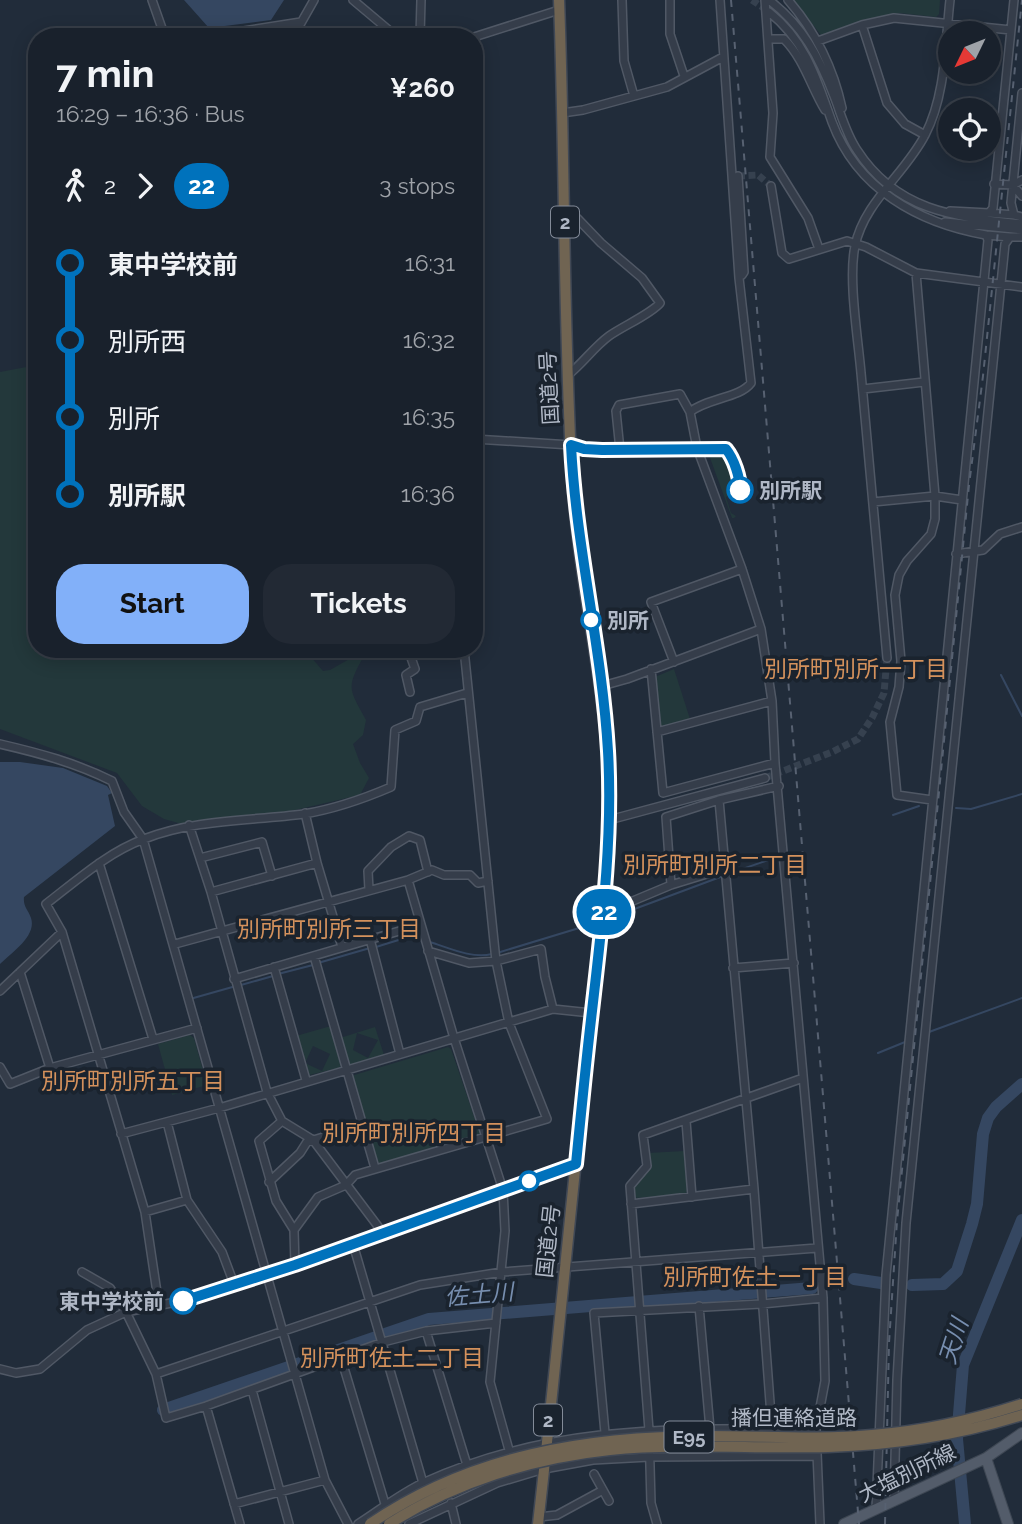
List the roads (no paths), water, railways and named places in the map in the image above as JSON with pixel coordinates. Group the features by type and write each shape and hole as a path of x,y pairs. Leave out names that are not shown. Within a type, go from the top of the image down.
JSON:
{"highway":[{"name":"国道2号","path":"538,1520 604,910 609,820 608,752 602,686 576,514 571,445 559,5"},
{"name":"播但連絡道路","path":"370,1524 424,1492 455,1478 522,1455 562,1446 654,1437 872,1435 947,1425 1022,1404"},
{"name":"播但連絡道路","path":"389,1524 459,1487 525,1465 564,1457 608,1450 655,1447 827,1447 872,1444 950,1435 1022,1415"}],"main road":[{"name":"大塩別所線","path":"844,1524 986,1458 1022,1433"},
{"name":"大塩別所線","path":"986,1458 1008,1524"}],"street":[{"path":"152,0 162,28"},
{"path":"298,28 314,0"},
{"path":"353,0 386,28"},
{"path":"421,0 421,28"},
{"path":"622,0 624,61 634,96"},
{"path":"670,0 670,34 684,76"},
{"path":"690,412 708,401 747,390 751,383 739,278 720,0"},
{"path":"767,0 773,113 770,157 808,218 819,249"},
{"path":"767,0 793,21 814,48 844,125 863,158 890,185 925,206 956,216 1022,224"},
{"path":"788,0 818,41 839,96 844,125"},
{"path":"947,21 950,0"},
{"path":"989,213 993,208 1014,0"},
{"path":"483,34 559,5"},
{"path":"769,12 787,28 805,52 831,119"},
{"path":"818,41 894,18 938,21"},
{"path":"263,28 301,22"},
{"path":"862,26 887,103 905,124 925,135"},
{"path":"1001,29 1011,30"},
{"path":"768,39 784,39 790,45 809,76 852,161 883,193 911,211 962,231 1022,237"},
{"path":"562,113 583,110 667,87 723,57"},
{"path":"887,659 853,279 856,243 862,224 925,135 940,84"},
{"path":"1018,216 1011,212 1022,93"},
{"path":"738,176 744,272 739,278"},
{"path":"994,184 1013,185 1022,180"},
{"path":"1013,185 1022,196"},
{"path":"771,186 782,253 789,259 847,240 916,273 1022,287"},
{"path":"925,206 1018,216"},
{"path":"565,211 577,218 642,278 660,303 655,310 634,319 606,338 568,375"},
{"path":"930,219 1022,230"},
{"path":"876,1509 886,1275 984,283 988,240 986,235"},
{"path":"894,1500 897,1380 906,1223 1003,285 1005,244 1010,237"},
{"path":"916,273 935,519 931,534 907,561 899,575 895,595 901,661 899,687 890,722 897,795 932,800"},
{"path":"863,389 925,382"},
{"path":"620,450 616,411 619,405 680,394 690,412 697,448 761,629 772,701 775,763 823,1298 825,1381 816,1429 820,1524"},
{"path":"483,440 571,445 584,449 697,448"},
{"path":"873,502 935,496 962,500"},
{"path":"956,554 983,550 1000,534 1022,527"},
{"path":"674,662 651,602 742,569"},
{"path":"602,686 761,629"},
{"path":"410,692 406,675 415,669 411,658"},
{"path":"294,1230 318,1197 345,1185 355,1175 547,1119 509,1023 496,961 465,658"},
{"path":"652,669 663,793 775,763"},
{"path":"159,1306 145,1212 62,932 46,904 99,863 143,839 189,825 305,813 360,801 391,787 395,730 415,721 420,708 467,693"},
{"path":"657,732 772,701"},
{"path":"0,744 87,768 112,781 124,812 143,839 175,944 325,1480 348,1524"},
{"path":"609,820 765,778"},
{"path":"671,885 666,817 719,800 779,786"},
{"path":"719,800 754,1189 772,1429"},
{"path":"305,813 342,947"},
{"path":"189,825 211,892 267,1092 282,1121 313,1140 383,1233"},
{"path":"369,890 368,871 391,847 409,836 420,840 428,872"},
{"path":"200,858 262,842 272,876"},
{"path":"99,863 153,1039"},
{"path":"211,892 317,863"},
{"path":"175,944 408,880 432,870 444,875 470,875 478,883 488,881"},
{"path":"604,910 616,908 671,885 724,874"},
{"path":"408,880 454,1038 503,1190 505,1231 490,1382 509,1450"},
{"path":"234,978 420,925"},
{"path":"0,991 62,932"},
{"path":"370,940 400,1054"},
{"path":"428,951 469,963 496,961 541,949 553,1009"},
{"path":"314,956 375,1168"},
{"path":"733,968 794,963"},
{"path":"274,967 306,1080"},
{"path":"20,972 50,1068"},
{"path":"121,1134 219,1108 306,1080 553,1009 592,1013"},
{"path":"0,1067 10,1084 50,1068 197,1028"},
{"path":"657,1524 651,1503 649,1430 630,1186 647,1166 643,1135 803,1078"},
{"path":"282,1121 259,1141 276,1201 294,1230 295,1265"},
{"path":"686,1121 692,1196"},
{"path":"167,1122 187,1200 222,1252 234,1284"},
{"path":"269,1182 300,1153 307,1142 362,1125"},
{"path":"0,1369 16,1373 40,1369 87,1330 126,1312 159,1306 295,1265 576,1164"},
{"path":"631,1204 754,1189"},
{"path":"145,1212 187,1200"},
{"path":"353,1244 424,1483"},
{"path":"156,1374 420,1285 502,1272 817,1248"},
{"path":"82,1272 110,1288 126,1312 156,1374 166,1418 252,1390 294,1368 341,1358 382,1337 496,1318"},
{"path":"605,1433 594,1313 638,1305 698,1306 761,1296 823,1298"},
{"path":"698,1306 710,1429"},
{"path":"426,1331 467,1465"},
{"path":"341,1358 385,1504"},
{"path":"252,1390 289,1524"},
{"path":"206,1406 240,1524"},
{"path":"358,1524 385,1504 424,1483 509,1450 546,1441 649,1430 816,1429"},
{"path":"412,1523 497,1483 544,1469 593,1460 817,1456"},
{"path":"594,1474 609,1501"},
{"path":"234,1504 325,1480"},
{"path":"538,1520 557,1515 603,1490"},
{"path":"451,1503 456,1524"}],"water":[{"path":"184,0 284,0 271,20 209,28"},
{"path":"0,762 63,768 107,786 112,793 108,795 115,826 24,897 31,918 30,931 22,944 0,964"}],"waterway":[{"path":"1001,675 1022,716"},
{"path":"956,808 971,809 1022,794"},
{"path":"893,815 919,806"},
{"path":"728,874 777,857"},
{"path":"613,917 723,876"},
{"path":"497,953 589,925"},
{"path":"376,947 405,938 421,939"},
{"path":"430,942 469,954 492,954"},
{"path":"318,963 370,948"},
{"path":"278,974 313,965"},
{"path":"241,985 273,976"},
{"path":"190,999 236,986"},
{"path":"929,1032 1022,998"},
{"path":"878,1053 905,1042"},
{"name":"佐土川","path":"912,1285 943,1284 957,1271 977,1204 983,1134 988,1118 996,1107 1022,1084"},
{"name":"天川","path":"965,1524 957,1439 963,1365 1022,1220"},
{"name":"佐土川","path":"854,1279 881,1283"},
{"name":"佐土川","path":"163,1410 429,1319 812,1288"}],"tunnel":[{"path":"752,0 768,11"},
{"path":"738,176 758,175 771,186"},
{"path":"765,778 858,739 884,693 887,658"}],"railway":[{"path":"731,0 859,1524"},
{"path":"885,1524 889,1343 897,1221 969,485 1022,0"}],"place":[{"name":"別所駅","path":"740,490"},
{"name":"別所","path":"591,620"},
{"name":"東中学校前","path":"183,1301"}],"district":[{"name":"別所町別所一丁目","path":"856,668"},
{"name":"別所町別所二丁目","path":"715,864"},
{"name":"別所町別所三丁目","path":"329,928"},
{"name":"別所町別所五丁目","path":"133,1080"},
{"name":"別所町別所四丁目","path":"414,1132"},
{"name":"別所町佐土一丁目","path":"755,1276"},
{"name":"別所町佐土二丁目","path":"392,1357"}]}
